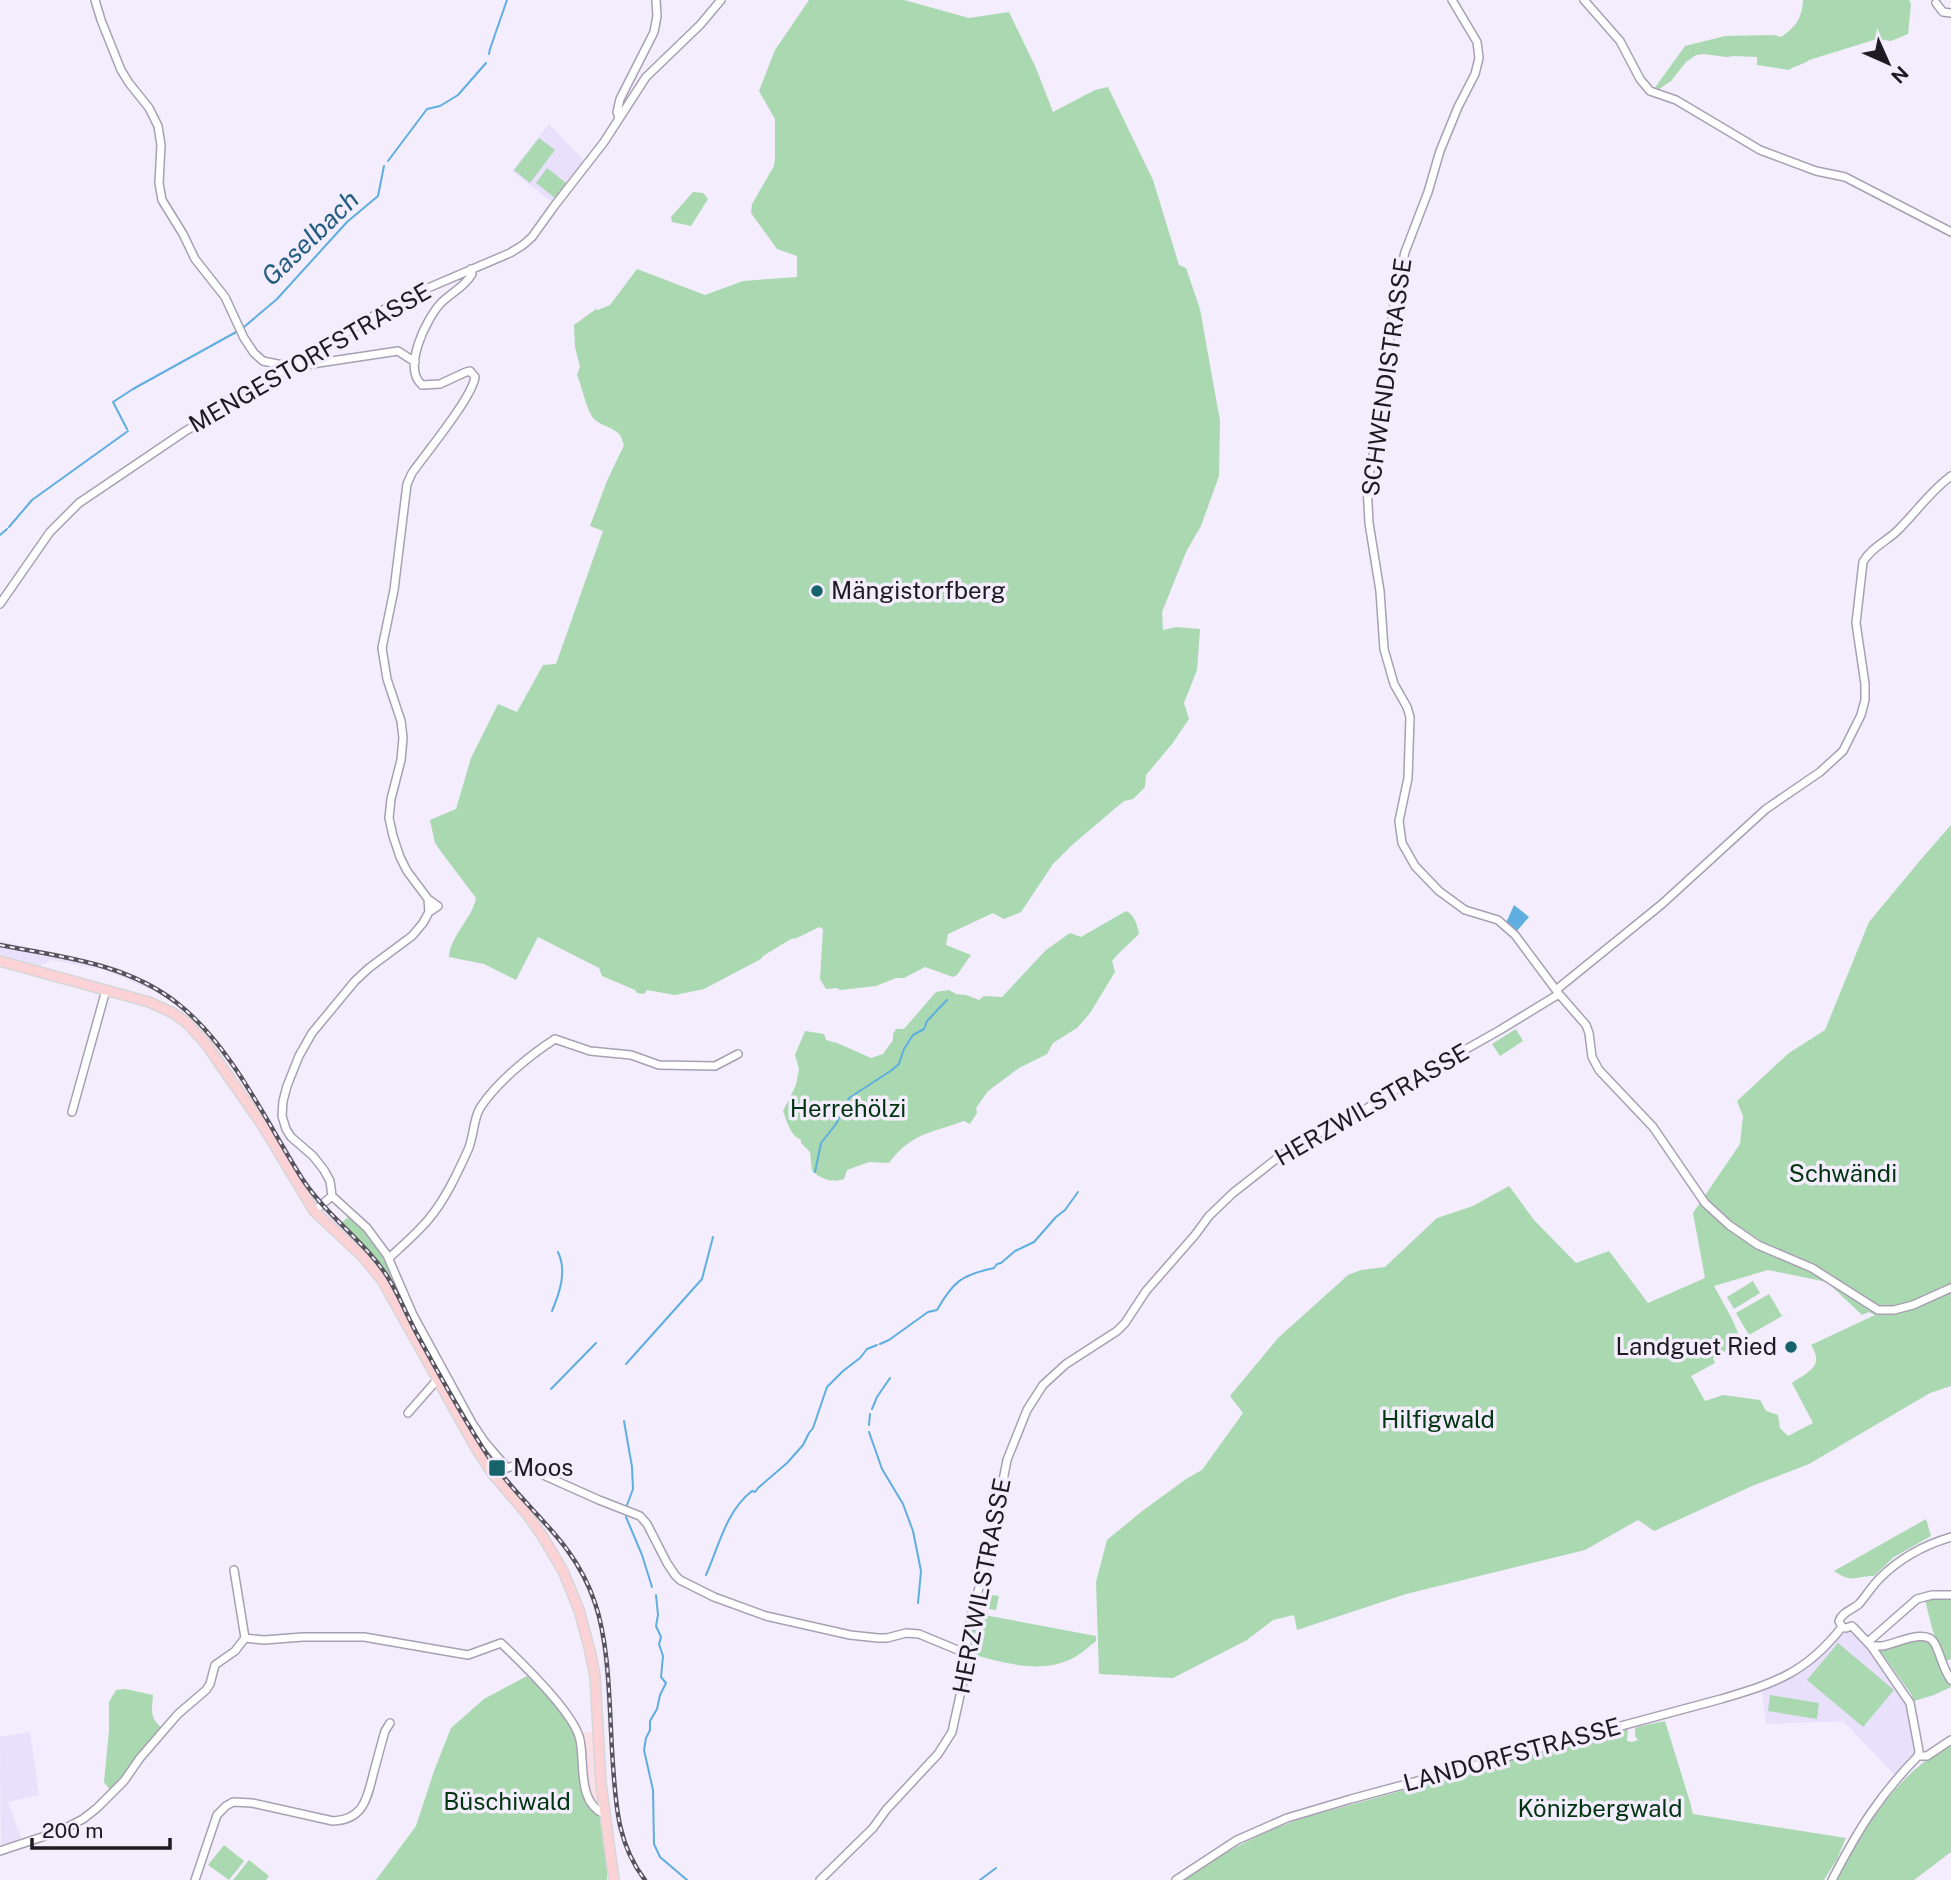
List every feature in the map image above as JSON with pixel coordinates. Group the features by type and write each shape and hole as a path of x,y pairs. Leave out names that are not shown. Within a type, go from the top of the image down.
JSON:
{"main road":[{"path":"0,961 149,1002 180,1018 196,1032 264,1126 314,1211 380,1276 484,1461 543,1537 563,1571 571,1591 586,1635 595,1676 604,1814 614,1880"}],"street":[{"path":"95,0 121,70 149,108 158,126 161,145 159,188 165,206 195,259 225,297 254,353 264,361 292,366 398,351 418,343"},
{"path":"619,118 617,112 620,99 656,26 656,0"},
{"name":"MENGESTORFSTRASSE","path":"0,604 50,532 79,503 173,439 388,307 421,290 510,253 529,240 604,142 646,77 700,25 721,0"},
{"name":"SCHWENDISTRASSE","path":"1452,0 1477,42 1479,58 1475,74 1440,151 1405,252 1396,290 1385,397 1367,485 1384,649 1394,684 1409,712 1408,778 1399,830 1406,853 1430,883 1448,899 1465,910 1497,920 1509,929 1586,1025 1595,1065 1653,1127 1704,1203 1728,1225 1758,1245 1812,1268 1878,1310 1894,1310 1913,1305 1951,1288"},
{"path":"1584,0 1620,41 1640,79 1650,91 1676,100 1756,148 1816,172 1845,177 1951,232"},
{"path":"1936,3 1943,12 1951,13"},
{"path":"471,269 472,274 465,284 439,306 418,343 415,362 417,380 425,386 440,384 466,372 475,377 475,382 407,484 394,590 383,640 384,669 401,721 402,738 401,760 389,808 391,827 403,864 428,899 438,906 429,912 412,936 362,975 306,1042 288,1086 282,1112 286,1129 319,1163 330,1181 332,1196 372,1232 390,1258 413,1315 472,1423 507,1468 523,1466 640,1516 680,1580 714,1597 766,1616 850,1635 878,1638 912,1633 926,1636 965,1653"},
{"path":"398,351 415,362"},
{"name":"HERZWILSTRASSE","path":"820,1880 866,1836 948,1741 957,1715 966,1668 965,1653 970,1620 989,1552 1007,1460 1027,1409 1043,1385 1066,1364 1125,1323 1146,1290 1209,1216 1233,1193 1280,1156 1312,1136 1357,1115 1401,1086 1547,1003 1662,904 1766,809 1820,772 1843,751 1865,701 1856,623 1863,562 1898,529 1932,491 1951,476"},
{"path":"72,1112 106,990"},
{"path":"390,1258 427,1221 453,1181 469,1147 476,1117 483,1104 512,1073 555,1039 590,1051 631,1055 659,1065 715,1066 738,1054"},
{"path":"314,1211 332,1196"},
{"path":"408,1413 437,1380"},
{"path":"1842,1627 1846,1628 1858,1605 1879,1579 1899,1562 1920,1549 1951,1538"},
{"path":"0,1851 60,1831 83,1819 124,1781 178,1714 206,1690 215,1665 234,1651 245,1638 234,1570"},
{"path":"1869,1644 1917,1599 1932,1595 1951,1595"},
{"name":"LANDORFSTRASSE","path":"1176,1880 1237,1840 1287,1818 1770,1684 1803,1667 1825,1648 1842,1627 1839,1618 1842,1615 1851,1619"},
{"path":"1832,1880 1870,1811 1918,1756 1919,1751 1910,1703 1851,1619"},
{"path":"1869,1644 1881,1646 1919,1636 1929,1637 1935,1643 1951,1681"},
{"path":"245,1638 264,1640 364,1637 468,1655 501,1643 561,1707 577,1730 583,1781 594,1808 604,1814"},
{"path":"195,1880 217,1815 233,1802 241,1801 333,1821 353,1816 362,1808 368,1796 384,1731 390,1723"},
{"path":"1918,1756 1927,1756 1951,1740"}],"shaded area":[{"path":"549,124 585,162 553,203 512,171"},
{"path":"0,941 118,968 153,985 186,1008 205,1026 225,1052 269,1117 312,1189 385,1271 487,1450 509,1480 563,1539 590,1584 600,1613 606,1644 619,1819 630,1853 647,1880 643,1880 632,1864 617,1826 602,1645 597,1614 586,1585 560,1541 509,1488 486,1458 382,1274 319,1207 266,1119 222,1054 183,1010 152,988 105,970 51,960 36,968 0,958"},
{"path":"1849,1632 1869,1647 1907,1703 1916,1751 1896,1776 1843,1721 1766,1724 1762,1691 1797,1675 1827,1652 1844,1633"},
{"path":"30,1732 39,1795 8,1802 22,1841 1,1848 0,1737"},
{"path":"594,1732 599,1809 593,1803 584,1780 576,1733"}],"green space":[{"path":"809,0 904,0 969,18 1009,12 1036,68 1053,112 1095,90 1108,87 1153,180 1179,265 1186,268 1200,309 1220,421 1219,476 1201,526 1186,552 1162,612 1163,630 1177,627 1200,629 1197,670 1184,703 1189,719 1146,775 1145,787 1133,799 1124,801 1112,811 1053,864 1021,912 1004,919 993,913 948,934 946,945 971,955 953,977 925,967 904,978 896,978 876,986 826,989 820,979 823,929 819,927 791,939 761,959 704,989 675,995 647,990 644,994 637,993 602,976 599,968 538,937 516,980 484,964 449,957 453,942 476,898 435,843 430,820 456,809 471,758 498,704 517,712 543,665 556,664 603,531 590,526 624,445 619,434 594,419 589,410 577,375 580,367 575,347 574,325 596,309 610,305 637,269 705,295 743,281 797,277 797,256 777,249 751,213 752,204 774,166 775,158 775,119 759,91 775,50"},
{"path":"1803,0 1909,0 1911,4 1908,34 1891,41 1877,39 1809,60 1789,70 1757,65 1757,57 1696,55 1686,62 1671,81 1655,92 1654,89 1685,46 1725,36 1781,37 1797,22"},
{"path":"539,138 555,150 530,183 514,170"},
{"path":"547,168 566,183 555,198 536,183"},
{"path":"693,192 703,193 708,199 691,226 672,222 671,217"},
{"path":"1951,825 1951,1386 1930,1393 1809,1464 1752,1486 1654,1531 1638,1520 1585,1550 1406,1594 1297,1630 1294,1615 1273,1620 1247,1640 1173,1678 1099,1674 1096,1582 1107,1540 1141,1512 1202,1470 1243,1413 1230,1396 1278,1338 1348,1275 1361,1270 1385,1267 1437,1218 1473,1206 1509,1186 1534,1220 1576,1263 1609,1251 1648,1303 1705,1278 1693,1213 1740,1144 1743,1116 1737,1101 1789,1053 1825,1030 1869,922","holes":["1768,1270 1827,1282 1862,1315 1869,1312 1875,1315 1811,1345 1816,1358 1813,1368 1792,1383 1813,1423 1788,1436 1780,1428 1778,1415 1766,1411 1760,1400 1723,1395 1705,1401 1691,1376 1715,1363 1713,1358 1734,1346 1740,1337 1714,1286"]},
{"name":"Herrehölzi","path":"1126,911 1134,918 1139,934 1112,961 1115,972 1090,1013 1077,1028 1053,1043 1047,1054 1019,1068 988,1091 976,1108 977,1113 970,1124 964,1121 922,1135 905,1145 889,1163 869,1162 847,1170 844,1179 827,1180 812,1171 810,1152 792,1132 783,1111 796,1085 799,1069 795,1055 805,1031 824,1034 826,1040 871,1058 883,1054 893,1040 896,1029 904,1029 936,992 949,990 979,1000 984,996 1002,997 1046,950 1070,933 1081,937"},
{"path":"1516,1029 1523,1041 1500,1056 1492,1044"},
{"path":"351,1215 381,1249 406,1303 404,1304 376,1261 341,1223"},
{"path":"1753,1281 1760,1293 1734,1309 1727,1297"},
{"path":"1769,1294 1782,1316 1749,1335 1736,1313"},
{"path":"1926,1519 1931,1536 1894,1557 1874,1576 1850,1578 1834,1571"},
{"path":"984,1594 999,1596 996,1610 982,1608"},
{"path":"1951,1597 1951,1659 1944,1662 1925,1600"},
{"path":"974,1613 1096,1636 1096,1641 1076,1656 1057,1664 1032,1666 994,1660 969,1652"},
{"path":"1919,1639 1931,1642 1951,1687 1914,1701 1879,1649"},
{"path":"1838,1643 1894,1690 1863,1727 1807,1680"},
{"name":"Büschiwald","path":"527,1676 558,1708 576,1734 583,1789 592,1809 600,1815 607,1880 376,1880 416,1826 451,1728 484,1699"},
{"path":"125,1689 153,1695 153,1717 163,1729 113,1794 104,1782 109,1702 116,1690"},
{"path":"1770,1695 1819,1703 1817,1719 1768,1711"},
{"name":"Könizbergwald","path":"1665,1721 1693,1814 1846,1838 1824,1880 1182,1880 1240,1845 1303,1818 1628,1728 1627,1741 1632,1742 1638,1740 1635,1736 1637,1727"},
{"path":"1951,1743 1951,1852 1914,1880 1837,1880 1859,1839 1898,1786 1931,1756"},
{"path":"224,1845 244,1861 229,1880 208,1865"},
{"path":"249,1860 269,1876 266,1880 233,1880"}],"water":[{"path":"1514,905 1529,917 1516,932 1506,923"}],"waterway":[{"name":"Gaselbach","path":"489,54 507,0"},
{"name":"Gaselbach","path":"388,161 427,109 440,106 458,95 486,63"},
{"name":"Gaselbach","path":"244,327 277,299 347,222 378,196 384,166"},
{"name":"Gaselbach","path":"127,429 113,402 238,331"},
{"name":"Gaselbach","path":"9,527 32,500 128,431"},
{"name":"Gaselbach","path":"0,535 7,529"},
{"path":"815,1172 821,1143 836,1124 849,1098 899,1064 913,1035 924,1029 927,1021 947,1000"},
{"path":"880,1344 928,1312 937,1310 959,1281 994,1268 1015,1251 1034,1242 1065,1210 1078,1192"},
{"path":"626,1364 702,1279 713,1237"},
{"path":"552,1311 562,1274 558,1252"},
{"path":"551,1389 596,1343"},
{"path":"706,1575 736,1508 752,1491 755,1492 787,1463 803,1445 813,1428 827,1387 867,1349 877,1345"},
{"path":"872,1409 890,1378"},
{"path":"869,1425 870,1414"},
{"path":"624,1421 633,1489 627,1505"},
{"path":"869,1432 882,1469 903,1504 913,1531 921,1571 918,1603"},
{"path":"626,1517 652,1587"},
{"path":"656,1595 656,1626 661,1637 659,1644 663,1656 661,1677 666,1683 650,1721 644,1750 653,1790 654,1844 660,1857 687,1880"},
{"path":"980,1880 996,1868"}],"railway":[{"path":"0,945 115,970 177,1003 197,1021 231,1063 303,1180 323,1205 368,1251 387,1276 443,1382 488,1456 561,1542 586,1580 595,1603 604,1641 617,1811 629,1853 645,1880"}],"place":[{"name":"Mängistorfberg","path":"817,591"},
{"name":"Landguet Ried","path":"1791,1347"},
{"name":"Moos","path":"497,1468"}],"park label":[{"name":"Schwändi","path":"1843,1174"},
{"name":"Hilfigwald","path":"1438,1420"}]}
